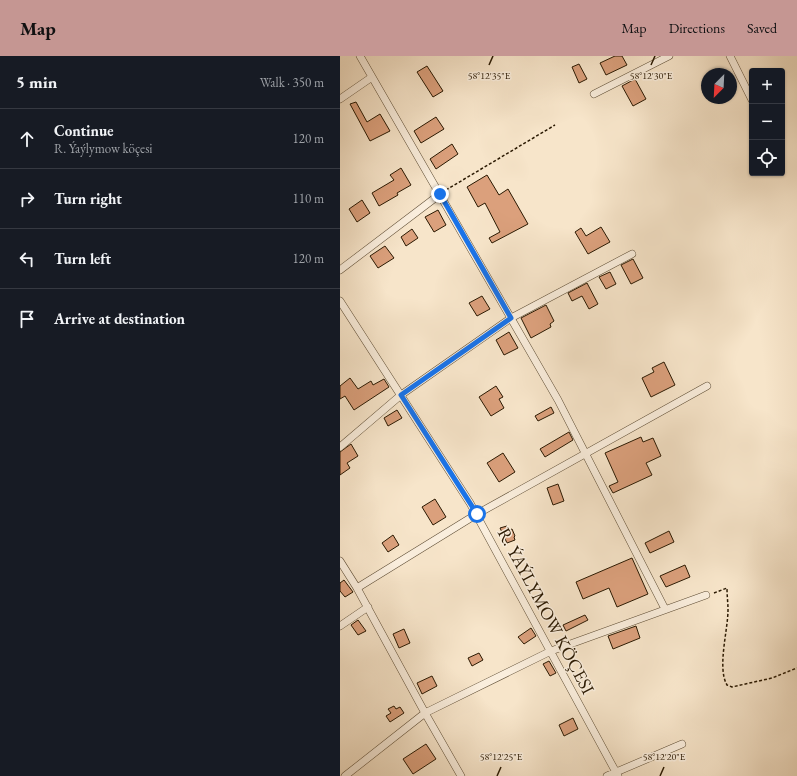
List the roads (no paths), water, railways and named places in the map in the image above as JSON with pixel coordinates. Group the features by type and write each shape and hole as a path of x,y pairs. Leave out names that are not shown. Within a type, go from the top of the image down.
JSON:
{"street":[{"path":"360,56 558,400 666,609"},
{"path":"594,94 669,56"},
{"path":"730,56 749,94"},
{"path":"340,99 372,77"},
{"path":"340,270 440,194"},
{"path":"340,447 401,395 511,318 632,254"},
{"name":"R. ÝAÝLYMOW KÖÇESI","path":"340,301 477,514 617,774"},
{"path":"357,588 477,514 707,386"},
{"path":"340,561 368,607 425,713 462,776"},
{"path":"345,776 425,713 550,651 706,595"},
{"path":"340,626 368,607"},
{"path":"607,776 617,774 682,744"}]}
